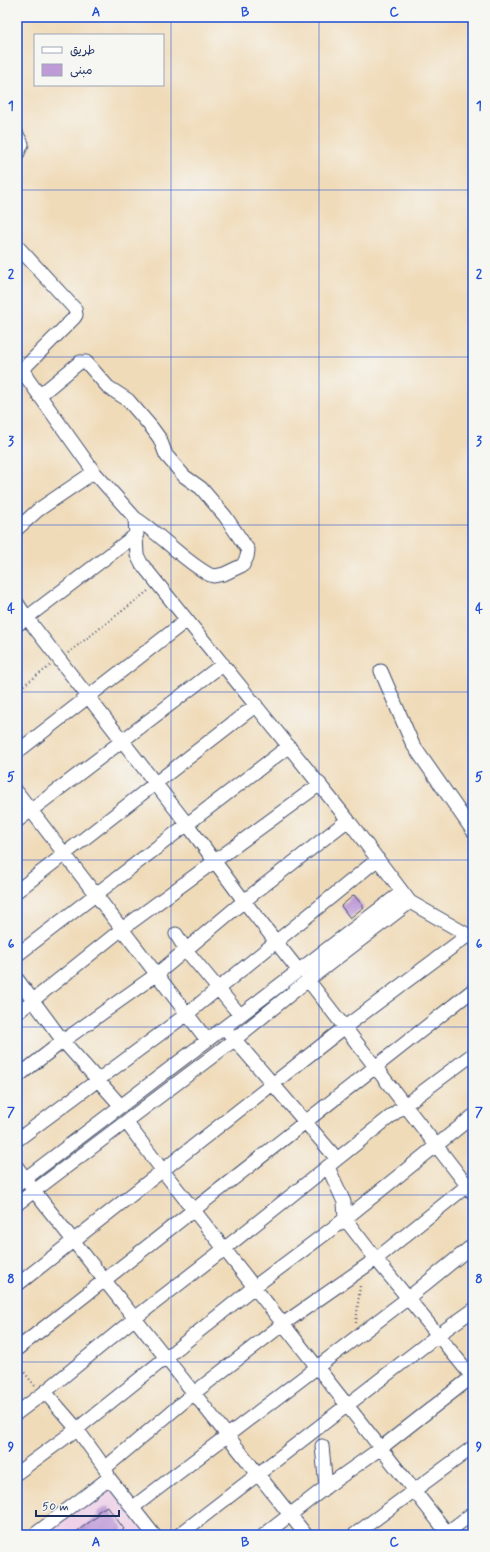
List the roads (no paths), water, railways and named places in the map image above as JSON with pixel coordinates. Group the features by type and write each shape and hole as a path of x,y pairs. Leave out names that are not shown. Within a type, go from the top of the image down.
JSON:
{"street":[{"path":"17,135 22,144 17,155"},
{"path":"17,246 75,309 76,312 74,318 25,367 24,370 27,378 39,396 94,472 135,518 161,536 190,563 210,575 217,576 224,574 242,565 247,557 248,550 225,516 201,488 184,476 166,454 156,434 128,400 108,387 86,362 80,362 39,396"},
{"path":"17,529 38,510 94,472"},
{"path":"17,1285 344,1027 471,934 432,915 410,902 320,784 157,584 138,558 135,518"},
{"path":"22,622 137,534"},
{"path":"17,604 22,622 59,660 276,942 304,975 436,1145 471,1187 376,1259 361,1268 283,1324 194,1393 107,1473 34,1535"},
{"path":"17,752 187,620"},
{"path":"17,821 223,664"},
{"path":"381,671 413,745 468,813 473,831"},
{"path":"17,891 256,705"},
{"path":"17,955 289,746"},
{"path":"17,1013 122,929 320,784"},
{"path":"17,792 207,1040"},
{"path":"17,1077 63,1041 156,974 244,901 348,820"},
{"path":"17,1140 187,1014 378,859"},
{"path":"17,1204 234,1040 304,975 402,892"},
{"path":"21,1182 240,1015 304,975 410,902"},
{"path":"176,934 186,950 240,1015"},
{"path":"17,979 63,1041 121,1106"},
{"path":"17,1348 473,990"},
{"path":"225,1027 234,1040 305,1122 332,1163 344,1202 345,1219 473,1377 264,1535"},
{"path":"17,1413 43,1394 135,1318 405,1105 473,1054"},
{"path":"17,1473 77,1429 254,1287 345,1219 473,1116"},
{"path":"126,1122 193,1210 447,1534 473,1513"},
{"path":"17,1167 21,1182 34,1191 74,1240 306,1535"},
{"path":"132,1508 316,1366 408,1298 473,1246"},
{"path":"180,1535 438,1335 473,1310"},
{"path":"43,1394 77,1429 132,1508 154,1535"},
{"path":"322,1446 326,1487"},
{"path":"354,1535 473,1447"}]}
